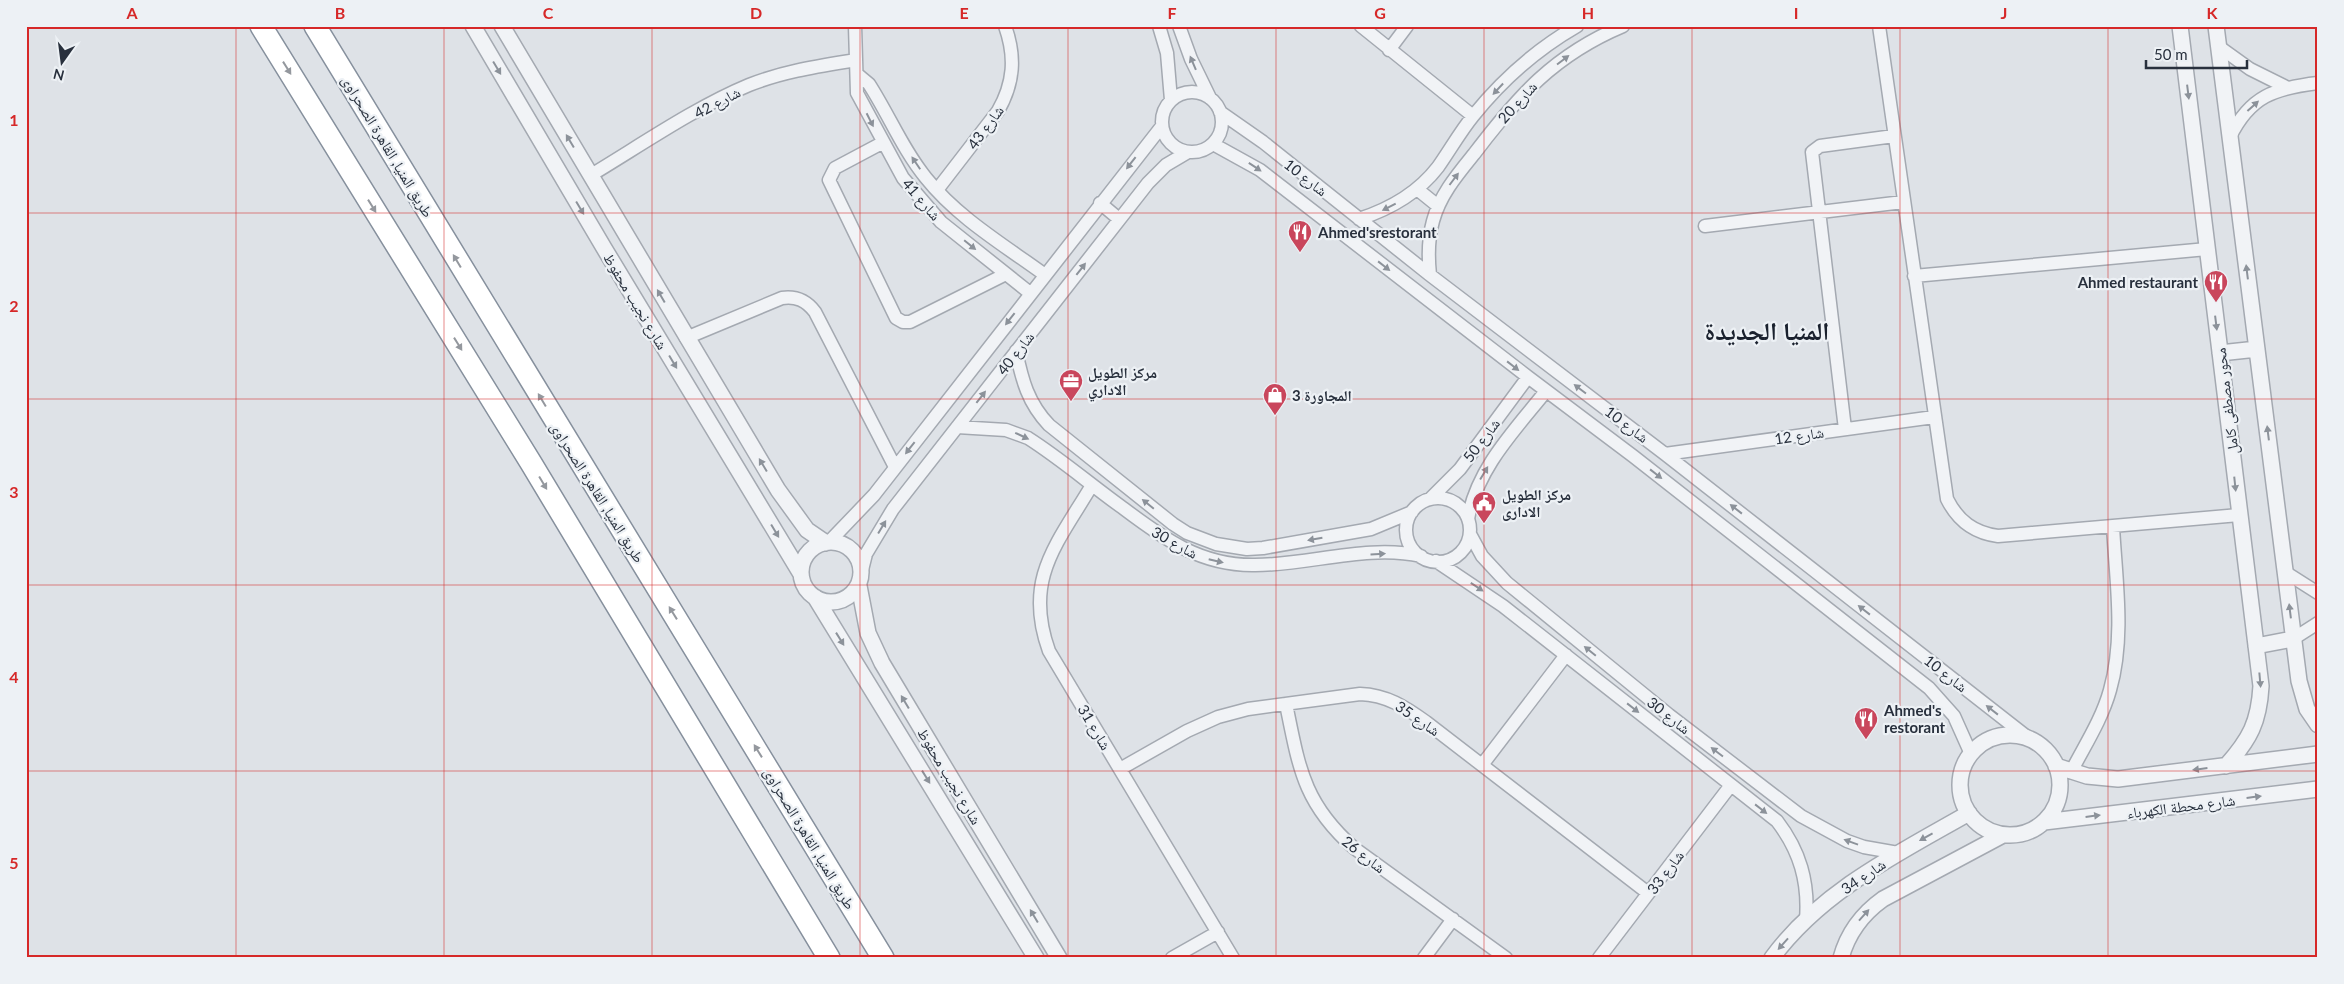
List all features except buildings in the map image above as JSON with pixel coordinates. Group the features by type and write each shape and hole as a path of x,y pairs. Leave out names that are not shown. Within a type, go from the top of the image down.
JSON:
{"highway":[{"path":"261,26 531,464 829,958"},
{"name":"طريق المنيا, القاهرة الصحراوى","path":"315,26 883,958"}],"street":[{"name":"شارع نجيب محفوظ","path":"472,26 801,574"},
{"name":"شارع نجيب محفوظ","path":"502,26 778,490 807,530 828,543"},
{"name":"شارع 41","path":"855,26 857,93 903,178 927,208 1030,293"},
{"name":"شارع 43","path":"937,190 998,111 1005,98 1013,69 1013,55 1005,26"},
{"path":"1159,26 1170,68 1171,100 1162,116 1162,126 1168,140 1180,150 1188,152 1206,149 1212,144 1221,129 1220,112 1210,98 1181,32 1164,44"},
{"path":"1361,26 1472,116"},
{"path":"1389,50 1407,26"},
{"name":"شارع 20","path":"1359,219 1390,207 1417,189 1437,168 1472,116 1518,68 1542,49 1577,26"},
{"name":"شارع 20","path":"1430,275 1429,240 1438,206 1444,193 1510,108 1529,87 1589,42 1623,26"},
{"path":"1879,26 1934,417 1947,499 1956,514 1969,527 1978,532 1998,536 2239,515"},
{"name":"محور مصطفى كامل","path":"2180,26 2261,686 2257,716 2245,745 2226,766"},
{"path":"2216,26 2293,639 2302,695 2307,709 2318,725"},
{"path":"2218,46 2250,69 2286,87"},
{"name":"شارع 42","path":"591,175 706,107 749,85 793,71 856,60"},
{"name":"شارع 41","path":"857,74 869,84 916,164 937,190 966,217 1044,274"},
{"path":"2230,137 2236,125 2252,105 2268,94 2286,87 2318,83"},
{"path":"1171,100 1190,92 1210,98"},
{"name":"شارع 10","path":"1220,112 1249,131 1430,275 1666,454 2031,740"},
{"name":"شارع 40","path":"828,543 874,495 1044,274 1162,126"},
{"path":"1845,429 1812,155 1814,150 1820,146 1894,136"},
{"path":"882,142 835,168 829,180 896,318 902,322 910,322 1006,274"},
{"name":"شارع 10","path":"1212,144 1249,162 1271,178 1633,456 1938,696 1954,716 1971,754"},
{"name":"شارع 40","path":"862,570 866,554 893,509 1016,351 1156,174 1188,152"},
{"path":"1271,178 1286,161"},
{"path":"1417,189 1438,206"},
{"path":"1705,226 1903,202"},
{"path":"1100,203 1119,220"},
{"path":"1914,276 2208,249"},
{"path":"686,338 782,298 797,298 804,301 815,312 895,467"},
{"path":"2220,353 2257,349"},
{"name":"شارع 30","path":"1016,351 1022,382 1030,400 1042,417 1173,524 1216,544 1247,549 1263,548 1382,526 1412,512"},
{"name":"شارع 50","path":"1430,499 1460,469 1528,377"},
{"name":"شارع 50","path":"1468,519 1475,492 1487,467 1546,391"},
{"name":"شارع 12","path":"1666,454 1934,417"},
{"name":"شارع 30","path":"957,427 1006,430 1028,438 1162,537 1188,552 1230,564 1263,565 1399,553 1421,556"},
{"path":"1043,448 1058,431"},
{"path":"1633,456 1646,439"},
{"name":"شارع 31","path":"1092,485 1049,557 1040,590 1039,611 1042,631 1049,651 1233,958"},
{"path":"758,504 778,490"},
{"path":"874,495 893,509"},
{"path":"1441,498 1453,501 1462,508 1468,519 1470,534 1462,551 1446,561 1436,561 1421,556 1410,544 1407,536 1407,528 1412,512 1417,506 1430,499 1441,498"},
{"path":"1162,537 1173,524"},
{"path":"2071,772 2102,712 2115,669 2119,624 2113,527"},
{"path":"1348,533 1352,556"},
{"name":"شارع 30","path":"1470,534 1482,556 1507,584 1669,715 1801,816 1847,841 1864,847 1898,853"},
{"path":"828,543 845,545 860,563 862,570 859,586 849,597 843,600 828,602 815,597 805,587 801,574 808,554 813,549 828,543"},
{"name":"شارع 30","path":"1436,561 1494,599 1776,821 1793,845 1804,874 1806,920"},
{"path":"2285,572 2318,593"},
{"path":"1494,599 1507,584"},
{"name":"شارع نجيب محفوظ","path":"859,586 868,633 893,682 1059,958"},
{"name":"شارع نجيب محفوظ","path":"815,597 1036,958"},
{"path":"2256,646 2293,639 2318,623"},
{"path":"1482,765 1566,655"},
{"path":"875,694 893,682"},
{"name":"شارع 35","path":"1120,769 1187,731 1218,717 1248,709 1360,694 1387,698 1398,702 1426,722 1648,894"},
{"name":"شارع 26","path":"1286,704 1302,775 1313,802 1324,818 1354,848 1506,958"},
{"path":"2015,736 2031,740 2050,755 2056,766 2060,781 2059,796 2054,810 2044,822 2032,830 2018,835 2003,835 1990,831 1978,824 1969,813 1960,790 1964,765 1971,754 1983,744 1998,737 2015,736"},
{"path":"2056,766 2071,772 2102,779 2118,779 2318,754"},
{"name":"شارع 33","path":"1599,958 1731,785"},
{"name":"شارع محطة الكهرباء","path":"2044,822 2318,789"},
{"name":"شارع 34","path":"1772,958 1781,945 1806,920 1864,874 1969,813"},
{"path":"1785,832 1801,816"},
{"name":"شارع 34","path":"1842,958 1853,930 1871,908 1883,899 2003,835"},
{"path":"1424,958 1453,919"},
{"path":"1172,958 1218,932"}],"place":[{"name":"Ahmed'srestorant","path":"1300,253"},
{"name":"Ahmed restaurant","path":"2216,303"},
{"name":"مركز الطويل الاداري","path":"1071,402"},
{"name":"المجاورة 3","path":"1275,416"},
{"name":"مركز الطويل الادارى","path":"1484,524"},
{"name":"Ahmed's restorant","path":"1866,740"}],"district":[{"name":"المنيا الجديدة","path":"1767,330"}]}
